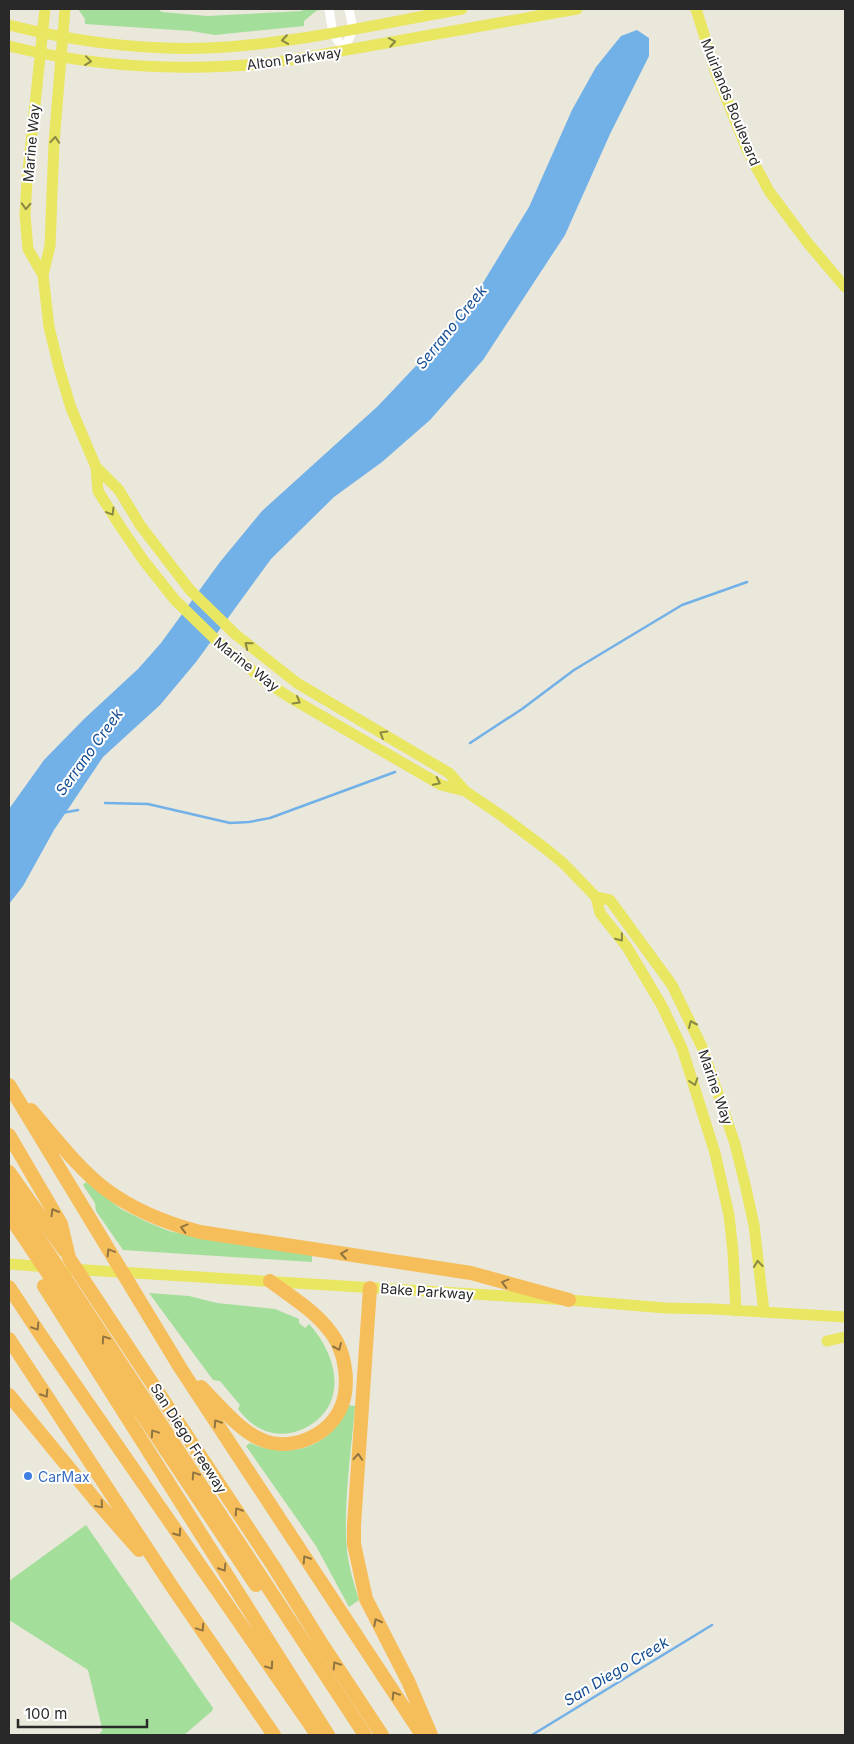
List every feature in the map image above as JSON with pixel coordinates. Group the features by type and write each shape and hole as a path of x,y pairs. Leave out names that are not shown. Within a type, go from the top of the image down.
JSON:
{"highway":[{"path":"9,1084 82,1168 103,1188 127,1203 171,1225 200,1232 470,1273 569,1300"},
{"path":"9,1084 181,1369 422,1735"},
{"name":"San Diego Freeway","path":"9,1135 61,1224 69,1258 269,1559 382,1735"},
{"path":"9,1172 69,1258"},
{"path":"9,1193 365,1735"},
{"path":"9,1216 356,1735"},
{"path":"9,1232 328,1735"},
{"path":"181,1369 244,1429 262,1440 294,1444 318,1435 328,1426 337,1415 345,1392 344,1366 338,1344 331,1332 319,1319 270,1282"},
{"path":"9,1286 42,1338 318,1735"},
{"path":"370,1288 354,1544 366,1599 408,1681 431,1735"},
{"path":"9,1339 173,1588 274,1735"},
{"path":"9,1395 97,1502 173,1588"}],"main road":[{"name":"Marine Way","path":"43,275 28,249 25,215 45,9"},
{"name":"Marine Way","path":"65,9 54,152 50,246 43,275 49,327 59,368 71,408 96,467 98,491 139,554 175,600 216,640 265,680 289,696 441,785 465,791"},
{"name":"Alton Parkway","path":"9,26 42,34 125,45 186,48 257,44 333,33 462,9"},
{"name":"Alton Parkway","path":"9,46 61,57 142,66 231,66 277,62 577,9"},
{"name":"Muirlands Boulevard","path":"696,9 716,74 748,150 769,191 807,242 845,287"},
{"name":"Marine Way","path":"96,467 119,490 140,525 190,590 235,634 297,682 449,773 465,791 546,849 596,897 600,913 627,948 651,986 682,1048 715,1153 729,1215 736,1311"},
{"name":"Marine Way","path":"596,897 610,900 657,963 672,985 702,1047 730,1127 745,1184 754,1225 764,1312"},
{"name":"Bake Parkway","path":"9,1264 185,1277 569,1300 665,1308 845,1317"},
{"path":"827,1341 845,1337"}],"street":[{"path":"328,9 333,33 344,50"},
{"path":"344,50 353,29 349,9"}],"green space":[{"path":"78,9 157,9 162,12 207,16 321,9 304,21 304,26 215,35 191,31 85,24 85,19"},
{"path":"86,1182 121,1209 169,1231 201,1238 312,1255 312,1262 123,1250 96,1211 95,1203 83,1185"},
{"path":"149,1293 189,1296 217,1303 275,1309 299,1319 299,1323 305,1328 309,1324 319,1336 332,1364 333,1393 329,1406 319,1418 305,1428 294,1432 277,1434 257,1427 240,1412 238,1409 240,1405 220,1381 213,1380"},
{"path":"347,1405 355,1406 347,1497 347,1551 350,1570 359,1600 349,1607 316,1546 246,1446 250,1443 273,1450 296,1450 308,1447 328,1435 336,1426"},
{"path":"86,1525 213,1708 212,1711 184,1735 98,1735 102,1728 88,1670 9,1620 9,1581"}],"water":[{"name":"Serrano Creek","path":"637,30 649,38 649,56 610,134 565,235 483,360 430,420 382,462 334,497 271,559 196,662 160,705 103,757 54,830 23,886 9,904 9,809 44,760 84,719 138,669 161,643 220,562 262,511 378,406 446,334 475,296 529,207 572,110 596,67 621,36"}],"waterway":[{"path":"470,743 522,709 574,670 682,605 747,582"},
{"path":"105,803 148,804 230,823 249,822 270,818 395,772"},
{"path":"62,813 78,810"},
{"name":"San Diego Creek","path":"532,1735 712,1625"}],"place":[{"name":"CarMax","path":"28,1476"}]}
